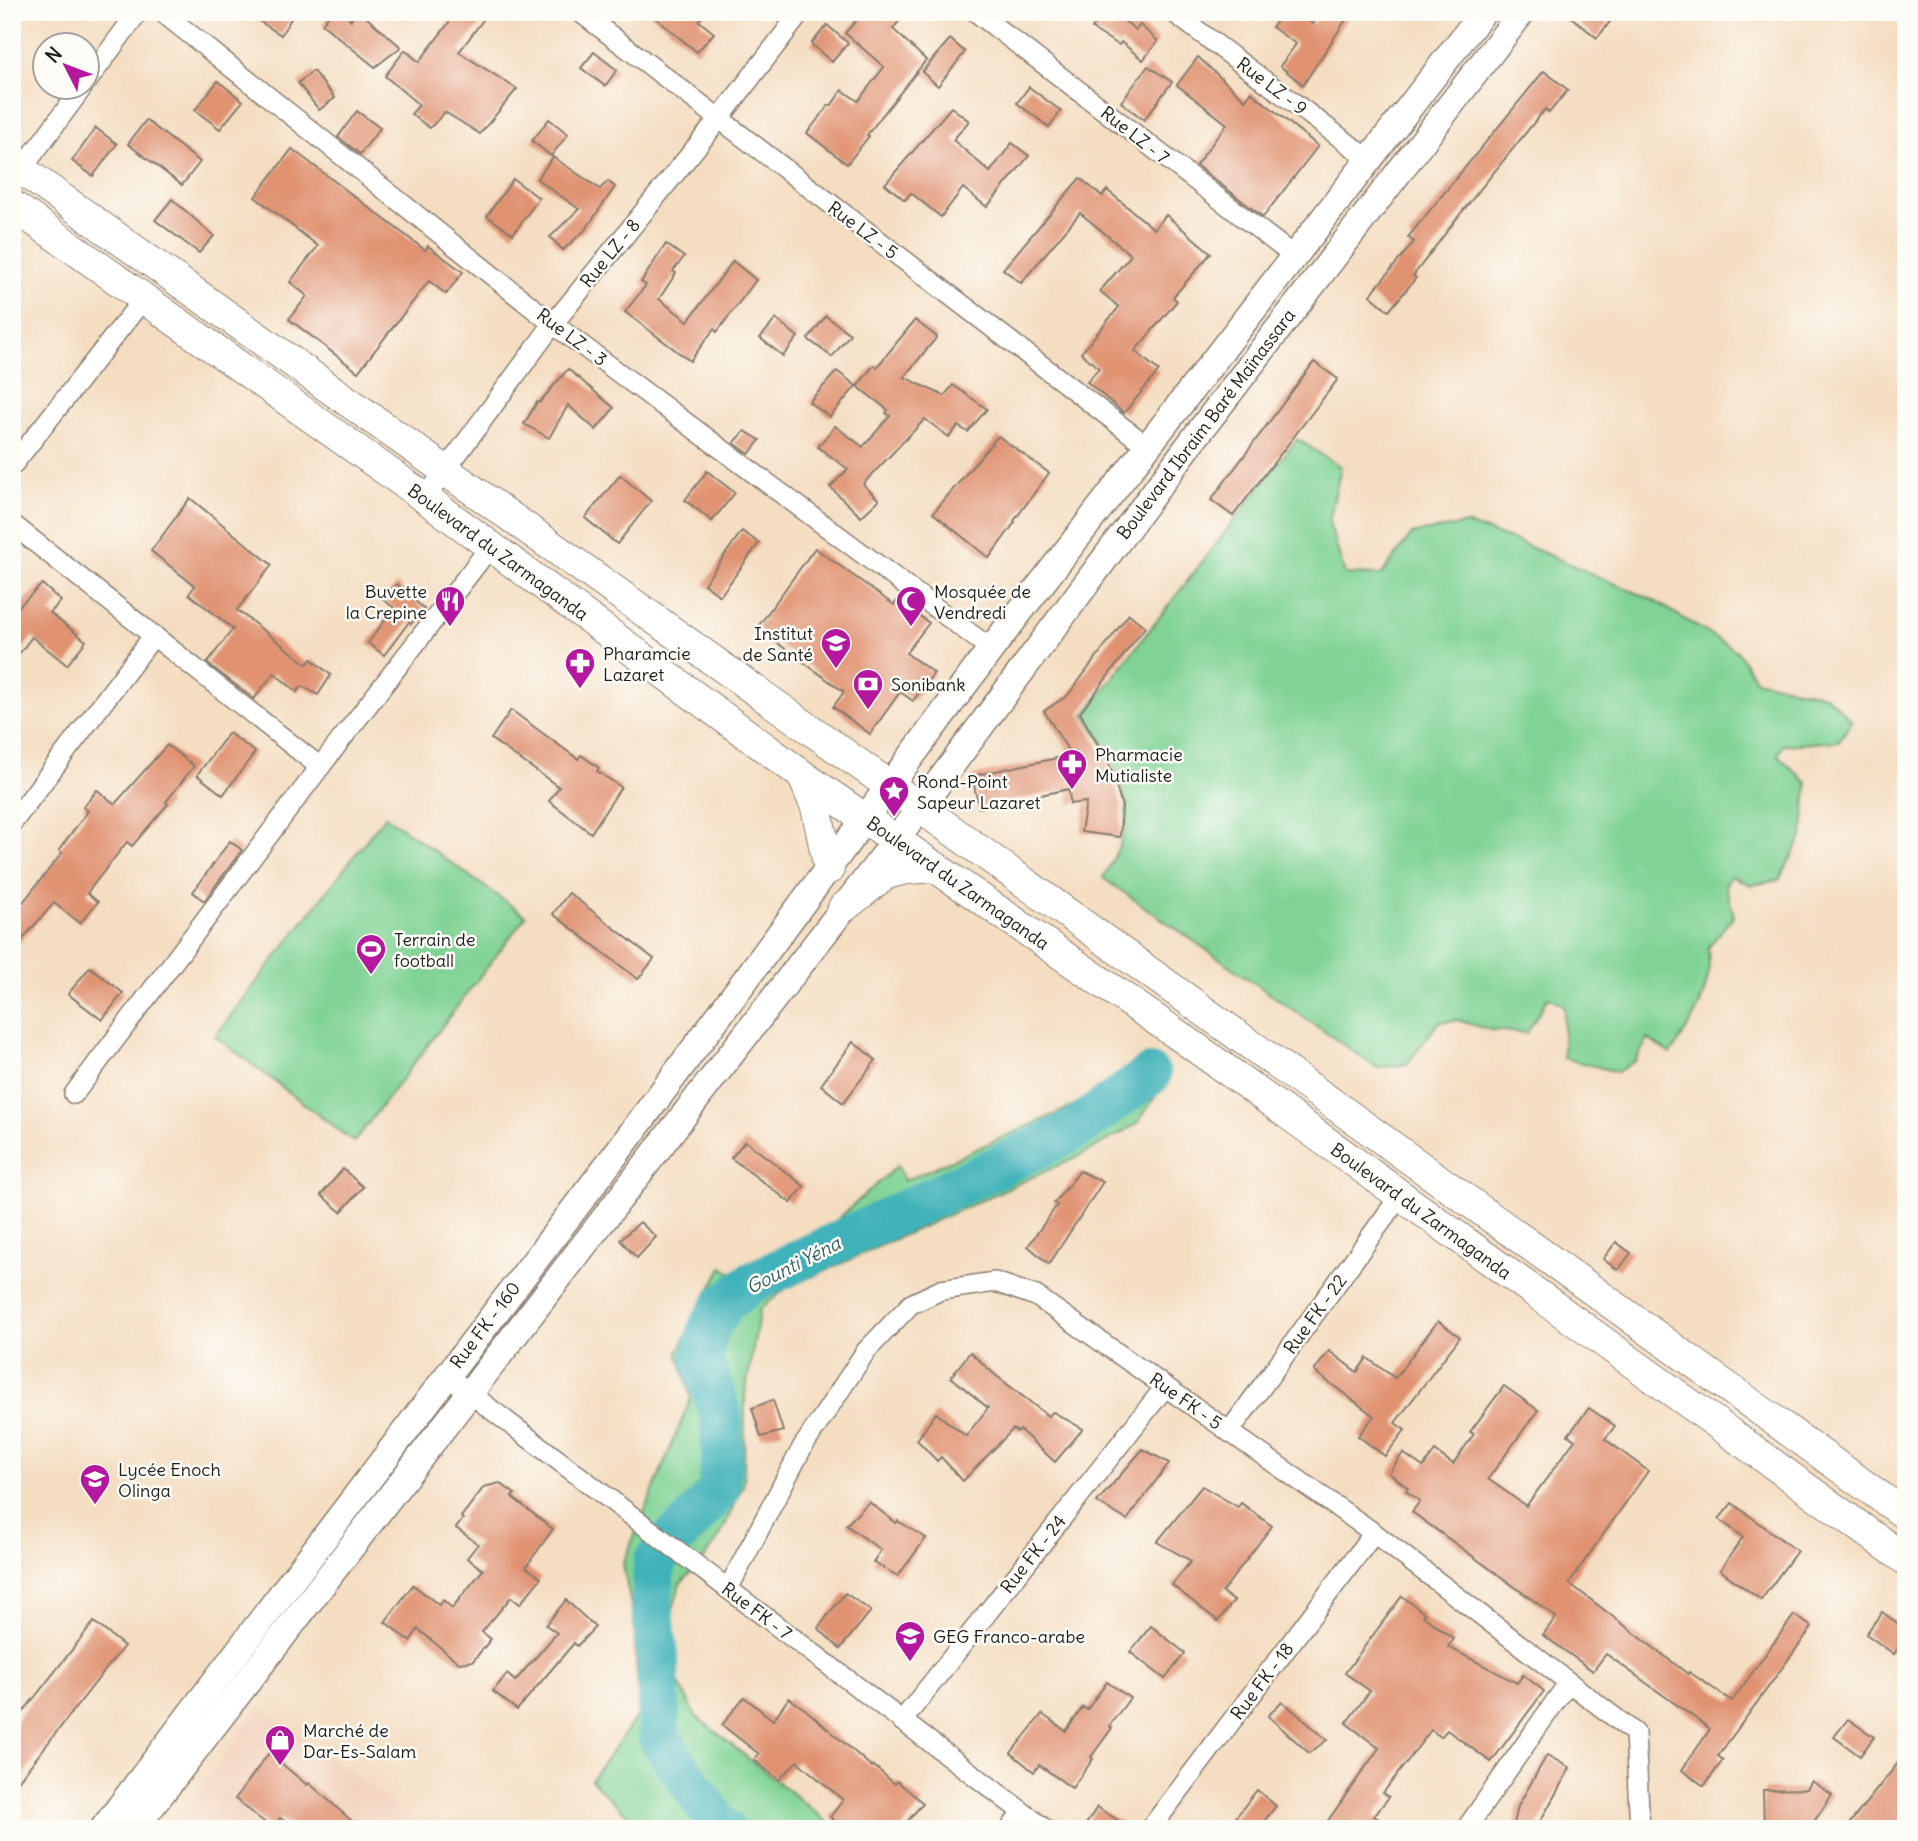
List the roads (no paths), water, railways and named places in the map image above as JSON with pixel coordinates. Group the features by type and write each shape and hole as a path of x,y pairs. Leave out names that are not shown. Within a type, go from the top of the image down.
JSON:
{"main road":[{"name":"Boulevard Ibraim Baré Maïnassara","path":"867,820 992,649 1482,12"},
{"name":"Boulevard Ibraim Baré Maïnassara","path":"896,840 1196,436 1522,12"},
{"name":"Boulevard du Zarmaganda","path":"17,166 890,786 1906,1515"},
{"name":"Boulevard du Zarmaganda","path":"12,205 425,498 802,775 1188,1042 1906,1560"},
{"path":"802,775 816,807 829,869"},
{"name":"Rue FK - 160","path":"134,1829 237,1675 447,1376 867,820"},
{"name":"Rue FK - 160","path":"103,1829 237,1675 468,1393 896,840"},
{"path":"844,908 886,874 936,867"},
{"path":"1558,1310 1581,1281"}],"street":[{"path":"102,61 138,12"},
{"name":"Rue LZ - 3","path":"162,12 553,324 992,649"},
{"name":"Rue LZ - 5","path":"580,12 1147,446"},
{"name":"Rue LZ - 8","path":"425,498 553,324 719,120 801,12"},
{"name":"Rue LZ - 7","path":"976,12 1295,257"},
{"name":"Rue LZ - 9","path":"1173,12 1370,160"},
{"path":"17,166 70,102"},
{"path":"12,466 144,298"},
{"path":"12,524 320,767"},
{"path":"74,1094 320,767 490,547"},
{"path":"12,823 154,635"},
{"name":"Rue FK - 22","path":"1229,1432 1400,1196"},
{"name":"Rue FK - 5","path":"728,1589 802,1448 866,1351 911,1304 941,1290 995,1282 1036,1296 1374,1533 1635,1733 1640,1829"},
{"name":"Rue FK - 7","path":"447,1376 1045,1829"},
{"name":"Rue FK - 24","path":"902,1721 1165,1387"},
{"name":"Rue FK - 18","path":"1150,1829 1374,1533"},
{"path":"1466,1829 1569,1682"},
{"path":"1010,1829 1023,1812"}],"waterway":[{"name":"Gounti Yéna","path":"724,1829 659,1738 658,1657 652,1606 654,1563 668,1543 719,1490 721,1415 702,1358 709,1328 724,1304 751,1283 1073,1131 1150,1075"}],"place":[{"name":"Buvette la Crepine","path":"450,628"},
{"name":"Mosquée de Vendredi","path":"911,628"},
{"name":"Institut de Santé","path":"836,670"},
{"name":"Pharamcie Lazaret","path":"580,690"},
{"name":"Sonibank","path":"868,711"},
{"name":"Pharmacie Mutialiste","path":"1072,791"},
{"name":"Rond-Point Sapeur Lazaret","path":"894,818"},
{"name":"Terrain de football","path":"371,976"},
{"name":"Lycée Enoch Olinga","path":"95,1506"},
{"name":"GEG Franco-arabe","path":"910,1663"},
{"name":"Marché de Dar-Es-Salam","path":"280,1767"}]}
